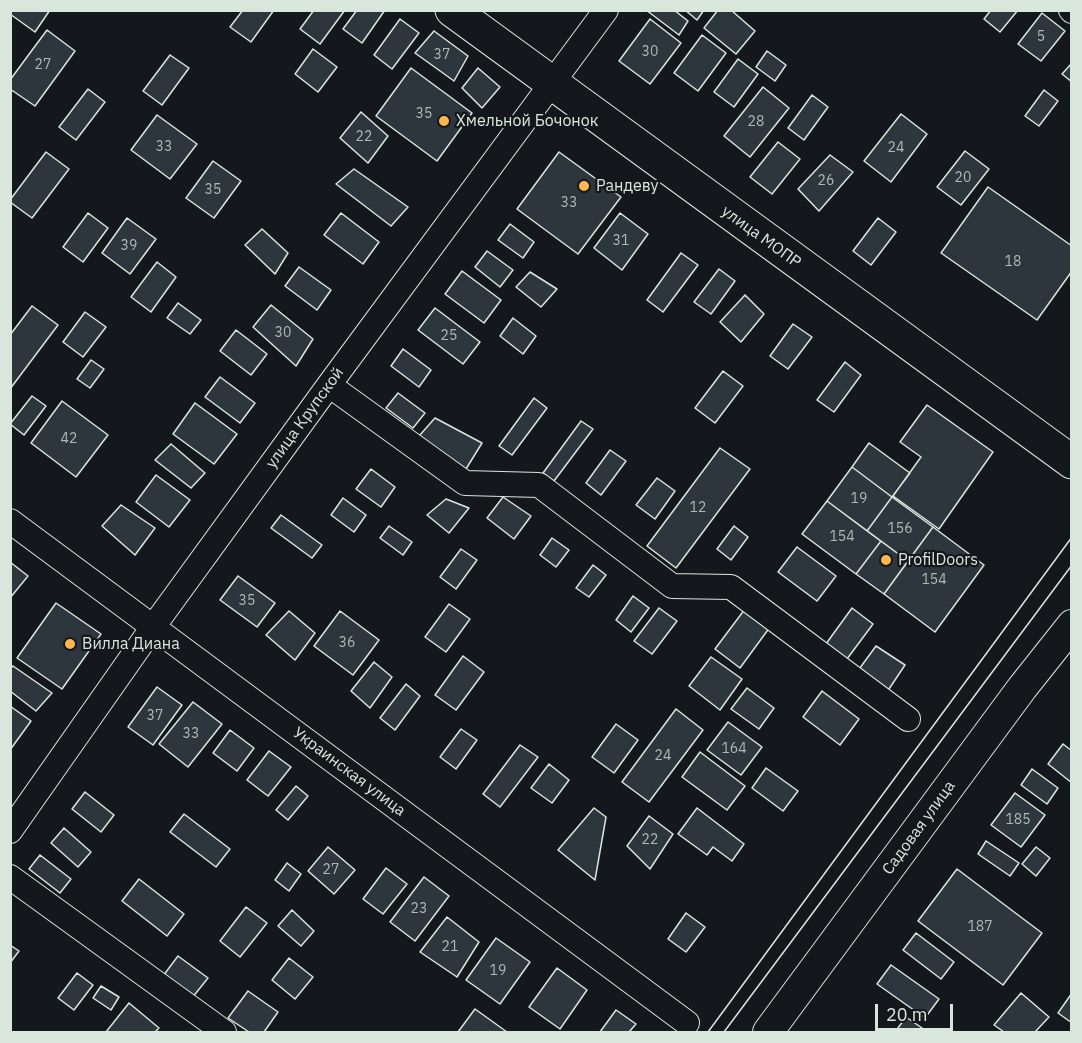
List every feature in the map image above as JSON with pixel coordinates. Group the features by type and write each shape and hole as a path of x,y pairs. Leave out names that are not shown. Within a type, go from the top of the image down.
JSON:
{"main road":[{"name":"улица МОПР","path":"452,10 1071,462"}],"street":[{"name":"улица Крупской","path":"10,831 153,627 606,10"},
{"path":"329,385 465,483 539,485 672,586 731,586 908,719"},
{"name":"Украинская улица","path":"10,520 687,1023"},
{"name":"Садовая улица","path":"768,1032 1015,697 1071,625"},
{"path":"10,877 224,1032"}],"building":[{"path":"10,10 50,10 35,32 10,14"},
{"path":"243,10 274,10 251,42 230,27"},
{"path":"314,10 345,10 320,44 300,29"},
{"path":"357,10 385,10 362,43 343,29"},
{"path":"646,10 674,10 688,21 679,35"},
{"path":"685,10 704,10 697,20"},
{"path":"718,10 731,10 755,31 736,54 704,28"},
{"path":"991,10 1018,10 1000,32 984,19"},
{"path":"1042,13 1065,31 1041,61 1018,44"},
{"path":"400,19 419,33 392,69 374,55"},
{"path":"650,19 681,43 650,84 619,61"},
{"path":"47,30 75,51 35,106 10,89 10,80"},
{"path":"434,31 468,56 454,81 415,53"},
{"path":"702,35 726,53 698,91 674,73"},
{"path":"313,49 337,67 318,92 295,74"},
{"path":"767,51 786,65 775,81 756,67"},
{"path":"170,55 189,68 162,105 143,91"},
{"path":"738,59 758,74 734,107 714,92"},
{"path":"1072,63 1072,82 1062,74"},
{"path":"411,68 472,113 437,161 376,116"},
{"path":"478,68 500,87 482,108 462,88"},
{"path":"763,87 789,108 750,157 724,136"},
{"path":"88,89 105,102 76,140 59,127"},
{"path":"1044,90 1058,101 1039,126 1025,116"},
{"path":"812,95 828,107 804,140 788,128"},
{"path":"361,112 388,136 368,163 340,138"},
{"path":"901,114 927,134 891,182 864,161"},
{"path":"157,115 197,144 170,179 131,150"},
{"path":"778,142 800,159 772,194 750,177"},
{"path":"965,151 989,169 961,205 937,187"},
{"path":"46,152 69,169 32,218 10,200"},
{"path":"559,152 621,197 578,254 517,209"},
{"path":"830,155 853,172 819,211 798,189"},
{"path":"213,161 241,181 214,218 186,198"},
{"path":"354,169 408,207 391,226 336,184"},
{"path":"988,187 1072,246 1072,271 1037,320 941,253"},
{"path":"88,213 108,228 83,262 63,247"},
{"path":"341,213 379,242 363,264 324,235"},
{"path":"620,213 648,234 622,270 594,248"},
{"path":"127,218 156,239 130,274 102,253"},
{"path":"878,218 896,232 871,265 853,251"},
{"path":"510,224 534,242 523,258 498,240"},
{"path":"262,229 288,253 275,274 245,245"},
{"path":"487,251 513,270 500,287 475,267"},
{"path":"681,253 698,265 663,312 647,300"},
{"path":"157,262 176,277 151,312 131,297"},
{"path":"299,267 331,290 317,310 285,286"},
{"path":"719,269 735,281 711,314 694,302"},
{"path":"462,271 501,300 484,323 445,294"},
{"path":"530,272 557,289 541,307 516,287"},
{"path":"745,295 764,314 741,342 720,322"},
{"path":"178,303 201,320 190,334 167,318"},
{"path":"271,305 313,339 296,366 253,327"},
{"path":"32,306 58,325 10,389 10,335"},
{"path":"435,308 480,342 463,364 418,330"},
{"path":"85,312 106,327 83,357 63,342"},
{"path":"513,318 536,336 523,354 500,336"},
{"path":"793,324 812,337 788,369 770,356"},
{"path":"236,330 267,354 251,375 220,351"},
{"path":"403,349 431,370 419,387 391,366"},
{"path":"91,360 104,369 90,388 77,379"},
{"path":"845,362 861,375 834,412 817,400"},
{"path":"723,371 743,386 715,423 695,408"},
{"path":"220,377 255,403 240,423 205,397"},
{"path":"398,393 425,413 413,428 386,408"},
{"path":"32,396 46,406 24,435 10,424"},
{"path":"534,398 547,408 512,455 499,446"},
{"path":"62,401 108,435 76,477 31,443"},
{"path":"195,403 237,434 214,464 173,434"},
{"path":"927,405 993,452 939,529 893,496 921,457 900,442"},
{"path":"435,418 482,443 466,469 419,436"},
{"path":"581,421 593,429 554,481 543,473"},
{"path":"869,443 910,473 892,497 852,467"},
{"path":"171,444 205,473 191,488 155,460"},
{"path":"720,448 750,469 676,568 647,546"},
{"path":"610,450 626,461 601,495 586,483"},
{"path":"852,467 892,497 867,531 827,501"},
{"path":"371,469 395,487 381,507 356,489"},
{"path":"156,475 190,500 169,527 136,502"},
{"path":"657,478 675,491 655,519 636,505"},
{"path":"503,497 531,516 514,539 487,518"},
{"path":"892,497 933,527 908,561 867,531"},
{"path":"343,498 366,515 354,532 331,515"},
{"path":"446,499 469,508 449,533 427,515"},
{"path":"827,501 881,541 856,574 802,534"},
{"path":"121,505 155,528 135,555 102,526"},
{"path":"281,515 322,545 312,558 271,528"},
{"path":"389,526 412,542 403,555 380,538"},
{"path":"734,526 748,537 731,560 717,549"},
{"path":"933,527 984,565 935,632 884,594"},
{"path":"552,538 569,550 556,567 540,555"},
{"path":"881,541 908,561 884,594 856,574"},
{"path":"797,547 836,576 817,601 778,572"},
{"path":"461,549 477,560 456,589 440,577"},
{"path":"10,562 28,576 10,598"},
{"path":"593,565 606,575 589,597 576,588"},
{"path":"238,576 275,603 257,627 220,600"},
{"path":"633,596 649,608 631,632 616,620"},
{"path":"56,603 101,634 62,689 17,658"},
{"path":"449,604 470,619 446,652 425,637"},
{"path":"659,608 677,621 652,654 634,641"},
{"path":"852,608 873,624 844,663 823,648"},
{"path":"745,609 770,627 740,668 715,649"},
{"path":"289,611 315,633 295,660 266,635"},
{"path":"340,611 379,640 353,675 314,646"},
{"path":"876,646 905,665 887,692 857,672"},
{"path":"463,656 484,672 456,710 435,695"},
{"path":"711,657 742,679 720,710 689,686"},
{"path":"374,662 392,677 370,708 351,691"},
{"path":"13,666 52,693 36,711 10,691 10,669"},
{"path":"406,684 420,696 395,730 380,718"},
{"path":"157,687 182,705 153,745 128,727"},
{"path":"747,688 774,708 759,729 731,709"},
{"path":"822,691 859,719 840,745 803,717"},
{"path":"193,702 222,724 188,767 159,744"},
{"path":"10,706 31,721 10,750"},
{"path":"676,709 703,730 649,802 622,782"},
{"path":"728,722 762,747 741,775 707,750"},
{"path":"616,724 638,740 614,773 592,757"},
{"path":"461,729 477,740 456,769 440,757"},
{"path":"230,730 254,748 237,771 213,753"},
{"path":"1063,744 1072,751 1072,783 1048,764"},
{"path":"520,745 538,757 500,807 483,794"},
{"path":"269,751 291,767 268,796 247,780"},
{"path":"700,752 745,786 727,810 682,777"},
{"path":"549,764 569,780 552,803 531,788"},
{"path":"766,768 798,791 783,811 752,788"},
{"path":"1032,769 1058,788 1047,804 1021,785"},
{"path":"296,786 308,796 288,820 276,810"},
{"path":"85,792 114,815 101,832 72,809"},
{"path":"1015,793 1045,815 1021,847 991,825"},
{"path":"594,808 606,817 595,880 558,850"},
{"path":"697,808 744,844 732,861 713,847 707,855 678,834"},
{"path":"184,814 230,849 216,867 170,832"},
{"path":"649,816 673,834 650,869 627,846"},
{"path":"64,828 91,852 78,867 51,843"},
{"path":"986,841 1019,863 1010,876 978,854"},
{"path":"328,847 355,870 334,894 308,871"},
{"path":"1036,847 1050,858 1036,876 1022,864"},
{"path":"40,855 71,879 60,893 29,869"},
{"path":"287,863 301,874 289,891 275,880"},
{"path":"386,868 407,884 383,914 363,899"},
{"path":"957,869 1042,933 1003,985 918,921"},
{"path":"424,877 449,896 415,941 390,922"},
{"path":"139,879 184,914 167,936 122,901"},
{"path":"246,907 267,923 240,957 220,941"},
{"path":"292,910 314,931 301,946 278,926"},
{"path":"686,913 705,927 686,952 668,939"},
{"path":"447,917 479,942 457,977 420,952"},
{"path":"916,933 954,962 941,979 903,950"},
{"path":"496,938 530,962 500,1004 466,980"},
{"path":"10,945 19,951 10,963"},
{"path":"178,956 208,978 192,998 163,976"},
{"path":"289,958 313,977 295,999 272,980"},
{"path":"891,965 939,999 925,1018 877,984"},
{"path":"557,968 587,990 560,1029 529,1007"},
{"path":"77,973 93,985 74,1010 58,998"},
{"path":"101,986 119,997 111,1010 93,998"},
{"path":"248,991 278,1012 264,1032 249,1032 228,1018"},
{"path":"1021,993 1049,1017 1035,1032 1004,1032 994,1025"},
{"path":"1072,993 1072,1023 1058,1013"},
{"path":"129,1003 159,1028 155,1032 106,1032"},
{"path":"475,1009 507,1032 458,1032"},
{"path":"616,1010 636,1024 629,1032 600,1032"},
{"path":"906,1017 925,1030 924,1032 895,1032"}],"tram line":[{"path":"708,1032 1072,537"},
{"path":"724,1032 1072,565"}],"place":[{"name":"Хмельной Бочонок","path":"444,121"},
{"name":"Рандеву","path":"584,186"},
{"name":"ProfilDoors","path":"886,560"},
{"name":"Вилла Диана","path":"70,644"}]}
